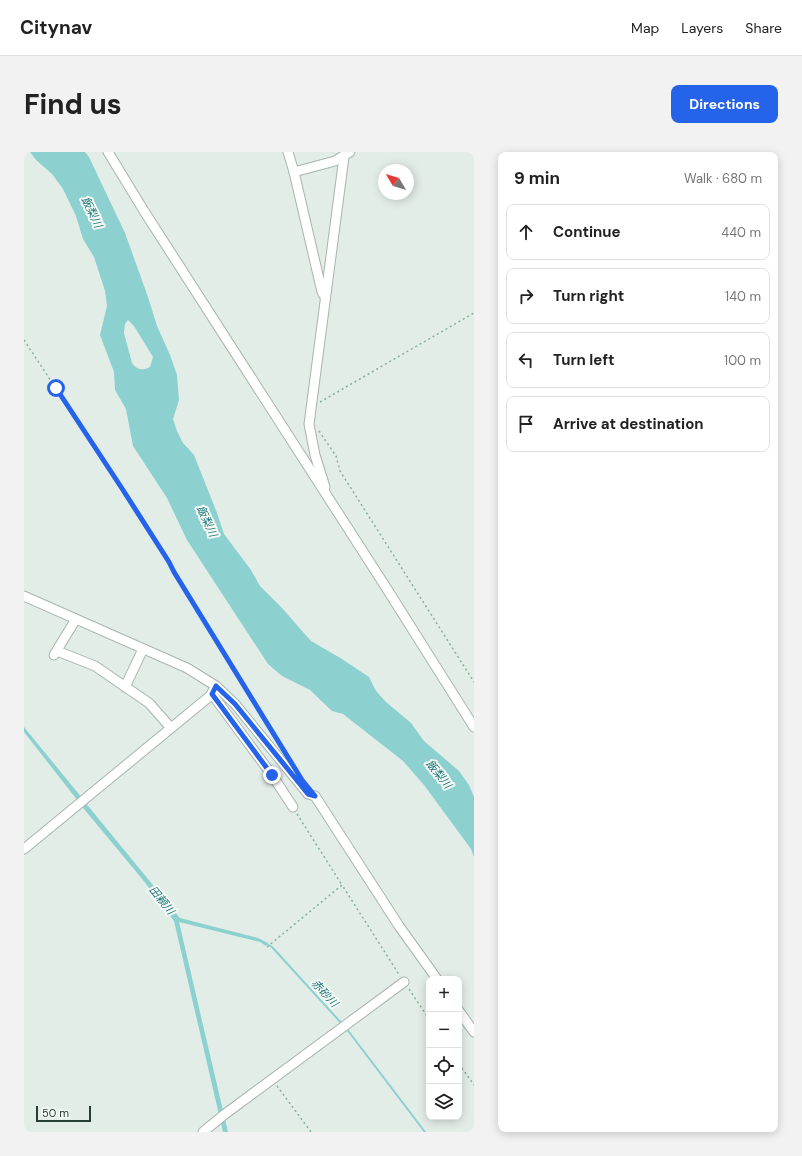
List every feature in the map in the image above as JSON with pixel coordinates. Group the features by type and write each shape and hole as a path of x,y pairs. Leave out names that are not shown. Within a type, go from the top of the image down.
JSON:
{"street":[{"path":"108,152 144,211 177,260 474,727"},
{"path":"288,152 322,292 325,298"},
{"path":"329,500 309,424 325,298 347,154"},
{"path":"294,172 335,161 347,154"},
{"path":"24,596 187,668 214,690 235,704 308,794 315,796 399,926 435,976"},
{"path":"76,618 56,653 91,664 149,703 171,728"},
{"path":"125,687 143,649"},
{"path":"24,849 171,728 214,690"},
{"path":"214,690 293,807"},
{"path":"465,713 474,719"},
{"path":"203,1132 222,1116 404,982"},
{"path":"460,1012 474,1032"}],"path":[{"path":"312,404 316,404 474,313"},
{"path":"24,340 152,536 286,754"},
{"path":"318,430 336,456 340,470 474,682"},
{"path":"293,807 426,1015"},
{"path":"267,947 342,885"},
{"path":"462,1068 474,1085"},
{"path":"272,1080 311,1132"}],"water":[{"name":"飯梨川","path":"30,152 85,152 89,157 125,233 157,326 177,375 179,400 173,419 177,431 183,443 194,455 224,534 251,570 260,586 311,641 369,677 376,691 386,702 411,723 424,741 459,771 469,785 474,797 474,857 471,849 424,785 403,761 343,714 332,711 310,690 282,676 268,664 187,540 167,498 133,446 126,409 115,390 114,372 100,335 107,306 105,291 94,257 83,239 76,216 63,189 52,174 36,160","holes":["128,320 134,326 153,357 150,367 145,369 140,369 132,363 124,333 125,324"]},
{"path":"24,727 82,798 78,801 24,732"},
{"name":"田頼川","path":"84,801 180,918 258,938 268,943 266,946 260,942 179,922 228,1132 223,1132 174,921 143,880 80,804"}],"waterway":[{"name":"赤砂川","path":"265,943 272,947 343,1025"},
{"name":"赤砂川","path":"346,1028 425,1132"}],"route":[{"path":"56,388 169,562 302,780 315,796 308,794 235,704 216,686 212,694 272,775"}]}
